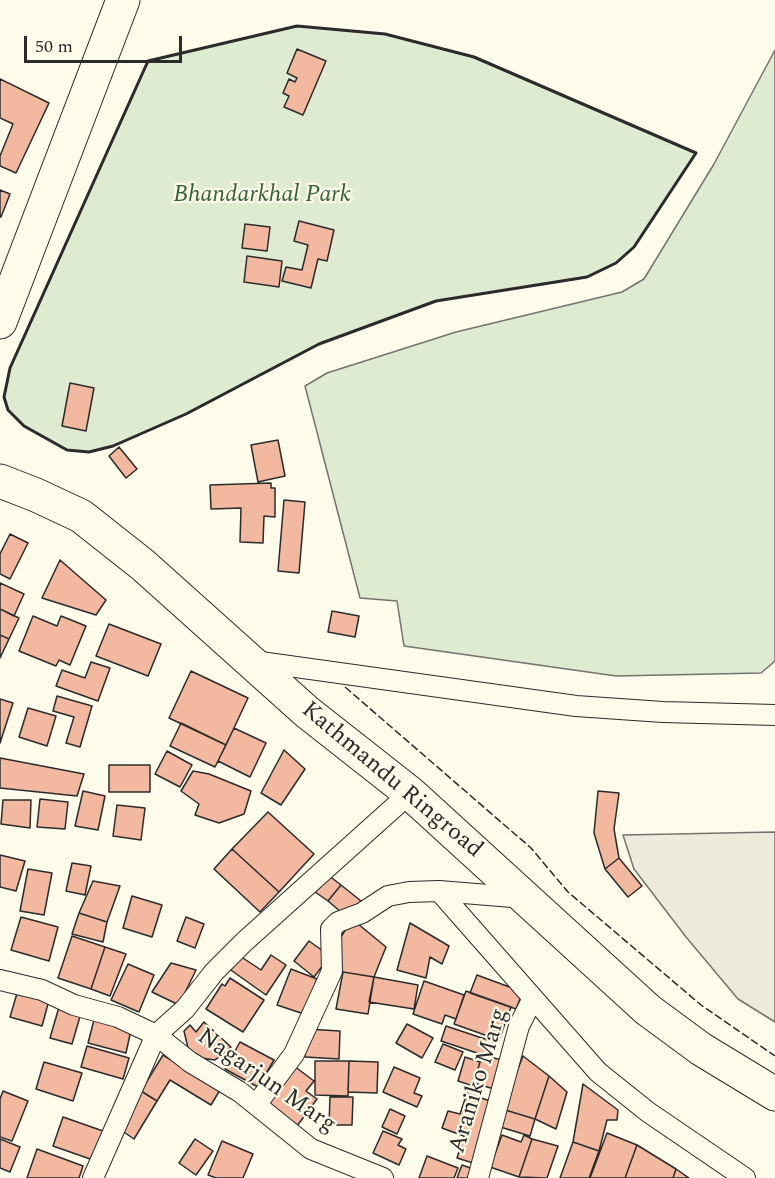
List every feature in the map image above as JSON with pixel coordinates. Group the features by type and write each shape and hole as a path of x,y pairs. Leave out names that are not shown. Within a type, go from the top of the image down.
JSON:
{"highway":[{"path":"0,322 123,0"},
{"name":"Kathmandu Ringroad","path":"0,481 81,516 142,565 246,660 410,793 648,1010 701,1049 775,1094"}],"street":[{"path":"246,660 576,706 663,712 775,715"},
{"path":"93,1178 156,1035 186,1008 213,972 244,942 410,793"},
{"path":"439,891 532,1000 598,1072 648,1112 729,1170 745,1178"},
{"path":"256,1105 294,1054 332,971 331,929 338,922 362,913 388,896 439,891 527,899"},
{"name":"Nagarjun Marg","path":"0,980 42,990 74,1005 118,1017 156,1035 256,1105 311,1149 383,1178"},
{"name":"Araniko Marg","path":"478,1178 519,1026 532,1000"}],"green space":[{"name":"Bhandarkhal Park","path":"297,26 385,34 474,57 696,153 634,247 616,263 587,277 436,301 319,344 186,414 113,446 89,452 67,450 24,426 8,410 4,397 10,368 148,61"},
{"path":"775,50 775,661 761,673 616,676 404,646 397,601 360,598 305,386 327,373 456,332 622,292 644,279 714,164"}],"shaded area":[{"path":"775,832 775,1022 738,999 686,937 634,869 623,835"}],"building":[{"path":"297,49 326,61 303,115 284,107 289,96 283,93 289,79 295,82 297,78 287,73"},
{"path":"0,79 49,103 16,173 0,166 0,156 13,124 0,118"},
{"path":"0,190 10,194 1,217 0,217"},
{"path":"299,221 334,230 327,261 318,259 311,288 282,281 286,267 302,270 308,245 294,241"},
{"path":"245,224 270,227 267,251 242,248"},
{"path":"247,256 282,261 279,287 244,282"},
{"path":"70,383 94,388 86,431 62,426"},
{"path":"278,440 285,476 258,482 251,445"},
{"path":"119,447 137,469 126,478 109,456"},
{"path":"271,483 271,488 275,488 275,517 264,516 263,543 240,542 241,508 211,509 210,485"},
{"path":"284,500 305,502 299,573 278,571"},
{"path":"10,534 28,543 10,579 0,574 0,554"},
{"path":"60,560 106,600 96,615 42,598"},
{"path":"0,583 24,594 14,616 0,609"},
{"path":"0,609 19,618 9,639 0,635"},
{"path":"332,611 359,616 355,637 328,632"},
{"path":"33,616 57,626 61,616 86,626 70,665 59,660 56,666 19,651"},
{"path":"109,624 161,644 148,676 96,656"},
{"path":"0,635 9,639 0,658"},
{"path":"91,662 110,668 98,701 56,686 62,670 85,678"},
{"path":"191,671 248,698 226,745 169,718"},
{"path":"57,696 92,706 80,747 66,743 74,717 53,711"},
{"path":"0,699 13,703 0,743"},
{"path":"28,708 56,716 47,746 19,737"},
{"path":"181,723 226,745 215,767 170,746"},
{"path":"234,728 266,743 250,777 218,761"},
{"path":"284,750 305,769 281,805 261,793"},
{"path":"167,751 192,765 180,787 155,774"},
{"path":"0,758 84,774 77,796 0,788"},
{"path":"109,765 150,765 150,792 109,792"},
{"path":"193,771 209,774 251,791 244,814 219,823 195,815 199,804 181,791"},
{"path":"83,791 105,796 98,830 75,826"},
{"path":"598,791 619,793 614,829 619,858 605,869 594,833"},
{"path":"40,799 68,802 65,829 37,827"},
{"path":"3,800 31,800 30,828 1,824"},
{"path":"117,805 145,808 141,840 113,836"},
{"path":"268,812 314,854 279,892 232,849"},
{"path":"232,849 279,892 260,912 214,869"},
{"path":"0,855 25,861 16,891 0,887"},
{"path":"619,858 642,886 628,897 605,869"},
{"path":"72,863 91,866 85,895 66,891"},
{"path":"28,869 52,873 44,915 20,911"},
{"path":"328,875 341,885 328,901 315,892"},
{"path":"93,881 120,886 107,922 79,913"},
{"path":"341,885 361,901 348,918 328,901"},
{"path":"132,896 162,905 152,937 123,928"},
{"path":"79,913 107,922 103,942 72,934"},
{"path":"21,917 58,927 49,961 11,950"},
{"path":"186,917 204,924 195,948 177,941"},
{"path":"352,919 386,947 374,977 343,972 333,950"},
{"path":"410,923 449,946 442,964 430,957 426,978 397,970"},
{"path":"72,936 105,947 91,989 58,978"},
{"path":"309,941 330,956 314,977 294,961"},
{"path":"105,947 126,954 110,996 91,989"},
{"path":"237,954 261,970 271,955 286,965 266,995 228,968"},
{"path":"171,963 196,970 179,1005 152,992"},
{"path":"128,964 154,975 139,1012 111,1000"},
{"path":"291,969 317,979 304,1014 277,1005"},
{"path":"343,972 374,977 368,1014 336,1009"},
{"path":"477,975 523,992 516,1009 470,993"},
{"path":"374,977 418,985 414,1009 369,1002"},
{"path":"230,978 264,1000 243,1032 206,1009 222,984 225,986"},
{"path":"424,981 464,995 456,1019 445,1015 442,1024 413,1014"},
{"path":"18,990 49,1000 42,1026 10,1017"},
{"path":"466,991 511,1007 499,1040 454,1024"},
{"path":"59,1007 81,1013 72,1044 50,1038"},
{"path":"94,1020 131,1030 126,1053 88,1043"},
{"path":"204,1022 231,1047 215,1060 201,1058 188,1048 184,1031 190,1025 196,1032"},
{"path":"407,1024 433,1038 422,1058 396,1043"},
{"path":"446,1026 497,1043 492,1058 441,1041"},
{"path":"306,1029 340,1031 339,1059 305,1057"},
{"path":"240,1042 274,1060 258,1087 225,1069"},
{"path":"443,1044 463,1052 455,1070 435,1062"},
{"path":"87,1046 129,1058 123,1079 81,1067"},
{"path":"163,1055 220,1090 211,1105 170,1080 157,1101 141,1091"},
{"path":"482,1055 502,1060 494,1089 474,1083"},
{"path":"523,1056 549,1076 535,1119 502,1109"},
{"path":"465,1057 480,1062 473,1086 458,1081"},
{"path":"315,1061 349,1061 348,1096 315,1095"},
{"path":"349,1061 378,1062 377,1093 348,1092"},
{"path":"44,1062 82,1073 73,1101 36,1089"},
{"path":"294,1066 314,1081 306,1091 317,1099 294,1130 263,1106"},
{"path":"394,1067 420,1078 414,1093 422,1096 417,1107 383,1092"},
{"path":"549,1076 567,1092 556,1129 535,1119"},
{"path":"583,1084 618,1110 617,1120 607,1120 599,1151 573,1142"},
{"path":"3,1091 28,1101 12,1141 0,1137 0,1099"},
{"path":"141,1091 157,1101 134,1139 118,1128"},
{"path":"467,1093 493,1102 473,1163 457,1158 464,1136 442,1128 448,1111 460,1114"},
{"path":"330,1097 353,1097 352,1125 329,1125"},
{"path":"390,1109 405,1116 397,1134 382,1127"},
{"path":"502,1109 535,1119 530,1136 497,1126"},
{"path":"63,1117 103,1131 93,1160 53,1146"},
{"path":"383,1131 402,1139 398,1145 406,1149 399,1165 373,1153"},
{"path":"607,1133 637,1145 625,1178 590,1178"},
{"path":"502,1135 521,1142 524,1135 532,1139 519,1177 490,1167"},
{"path":"0,1139 20,1147 10,1172 0,1168"},
{"path":"195,1139 213,1151 196,1175 179,1163"},
{"path":"532,1139 558,1146 547,1178 519,1177"},
{"path":"222,1141 253,1154 243,1178 216,1178 208,1175"},
{"path":"573,1142 599,1151 589,1178 560,1178"},
{"path":"637,1145 676,1169 673,1178 625,1178"},
{"path":"37,1149 83,1166 79,1178 27,1178"},
{"path":"427,1156 458,1168 454,1178 419,1178"},
{"path":"462,1165 476,1170 473,1178 457,1178"},
{"path":"676,1169 689,1178 673,1178"}],"fence":[{"path":"345,687 531,848 568,892 701,1005 775,1056"}],"wall":[{"path":"297,26 385,34 474,57 696,153 634,247 616,263 587,277 436,301 319,344 186,414 113,446 89,452 67,450 24,426 8,410 4,397 10,368 148,61 297,26"}]}
